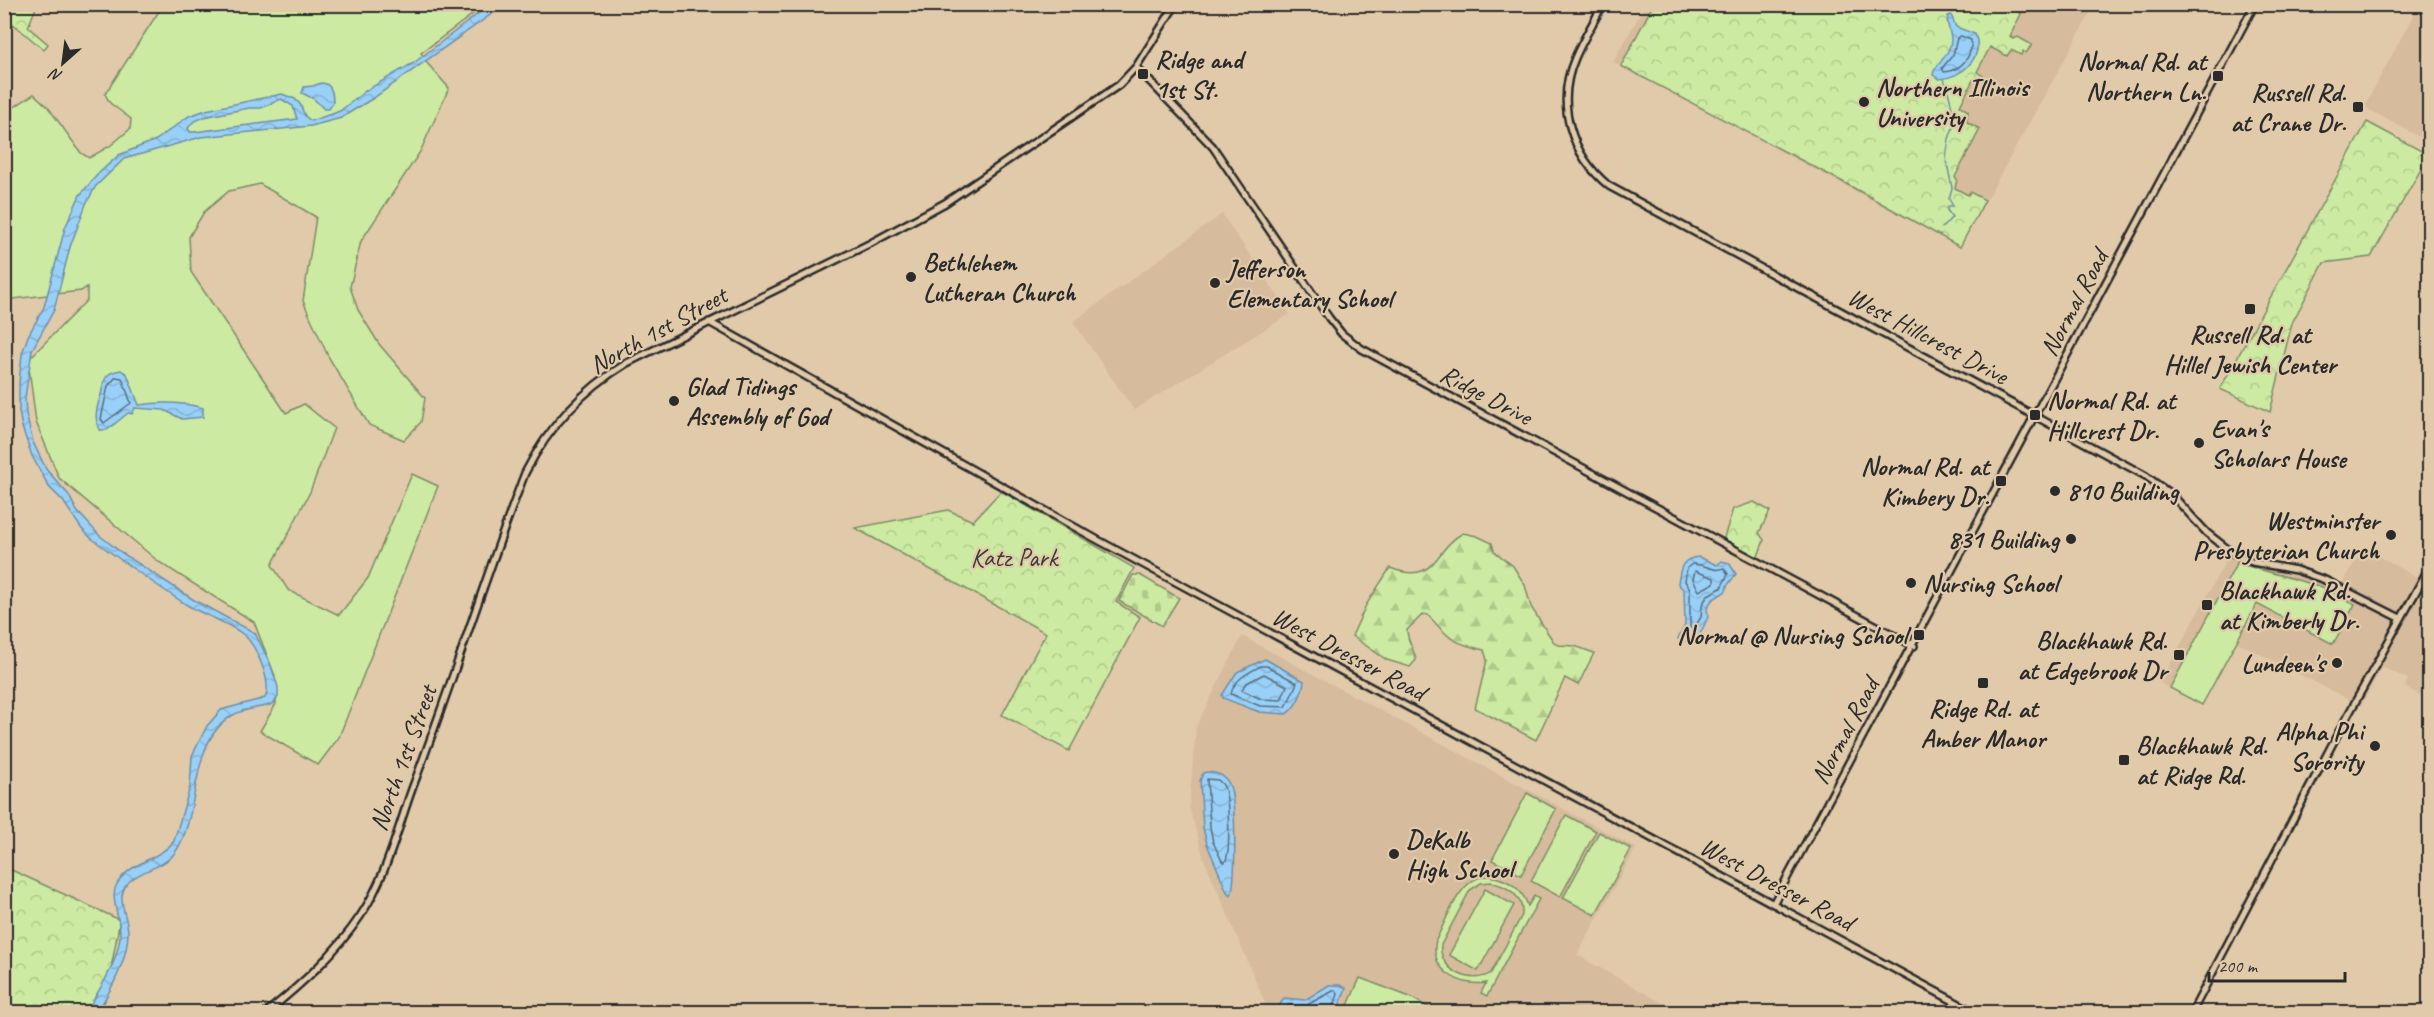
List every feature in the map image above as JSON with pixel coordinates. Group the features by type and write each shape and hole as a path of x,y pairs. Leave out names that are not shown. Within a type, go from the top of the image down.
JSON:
{"street":[{"name":"North 1st Street","path":"267,1012 310,976 340,943 362,913 376,887 514,501 539,447 566,411 596,384 627,363 866,246 945,203 1112,91 1136,67 1176,4"},
{"name":"West Hillcrest Drive","path":"1603,4 1574,59 1566,102 1570,130 1575,143 1589,166 1605,183 2153,480 2179,501 2207,533 2234,554 2252,562 2296,570 2325,580 2400,618"},
{"name":"Normal Road","path":"1773,904 1914,646 2255,4"},
{"name":"Ridge Drive","path":"1136,67 1213,147 1329,318 1342,334 1362,349 1914,646"},
{"name":"West Dresser Road","path":"709,322 1115,549 1974,1012"},
{"path":"2192,1012 2400,618 2430,566"}],"shaded area":[{"name":"Northern Illinois University","path":"1645,5 2095,5 1960,247 1613,62"},
{"path":"2419,5 2429,5 2429,142 2364,107"},
{"path":"1222,214 1290,314 1134,410 1073,322"},
{"path":"2363,548 2416,577 2429,552 2429,681 2421,696 2405,687 2408,679 2382,667 2361,706 2237,642 2202,705 2160,683 2232,549 2259,561 2305,569 2342,584"},
{"path":"1242,636 1636,848 1577,955 1673,1009 1672,1012 1269,1012 1204,859 1189,807 1196,727"}],"green space":[{"path":"4,5 37,5 28,27 48,44 44,50 5,17"},
{"path":"163,5 485,5 421,53 449,88 420,152 361,241 350,287 358,310 379,344 425,398 421,422 404,440 369,425 328,356 303,301 316,217 260,184 229,191 204,212 189,237 191,272 286,413 304,404 334,428 310,492 272,565 288,590 339,615 368,578 412,474 438,486 339,737 318,765 260,731 276,704 275,676 254,622 159,562 59,478 36,422 28,360 87,300 87,287 81,291 5,300 4,114 34,94 48,107 81,153 89,158 110,146 130,129 131,119 110,103 105,94"},
{"name":"Northern Illinois University","path":"1653,5 2022,5 2019,12 2021,14 2010,36 2013,39 2018,37 2032,45 2026,53 2023,51 2021,55 2011,50 2007,56 1990,47 1977,72 1983,76 1979,83 1973,80 1960,106 1968,111 1967,122 1980,129 1955,177 1957,179 1955,188 1968,195 1970,192 1985,200 1960,247 1843,182 1621,66"},
{"path":"2367,122 2429,155 2371,257 2324,263 2292,323 2270,412 2220,389"},
{"name":"Katz Park","path":"1001,491 1134,568 1116,602 1140,617 1069,751 1002,715 1046,633 855,528 948,510 973,521"},
{"path":"1754,502 1770,511 1759,533 1764,540 1757,559 1723,541 1733,509"},
{"path":"1463,533 1492,543 1494,551 1513,566 1525,585 1531,607 1553,641 1558,645 1575,646 1594,653 1578,685 1565,678 1536,740 1475,708 1487,660 1484,650 1452,639 1428,615 1423,614 1407,630 1416,660 1410,667 1387,660 1352,636 1366,605 1390,568 1405,572 1426,569 1453,540"},
{"path":"2237,563 2322,587 2355,604 2333,644 2257,604 2202,705 2170,688"},
{"path":"1133,575 1140,575 1179,598 1162,626 1119,601"},
{"path":"1527,793 1556,809 1521,875 1492,860"},
{"path":"1566,815 1596,831 1560,897 1531,881"},
{"path":"1599,832 1631,849 1595,915 1563,898"},
{"path":"5,867 120,920 105,1001 98,1012 5,1012"},
{"path":"1489,876 1508,882 1518,889 1528,906 1534,896 1539,899 1487,996 1481,993 1486,983 1466,982 1449,974 1437,960 1435,951 1436,940 1462,890 1479,878","holes":["1481,883 1497,884 1508,889 1517,897 1522,908 1522,915 1491,973 1475,978 1458,973 1445,962 1441,945 1470,890"]},
{"path":"1485,889 1514,905 1478,971 1449,955"},
{"path":"1360,978 1410,997 1430,1008 1431,1012 1345,1012"}],"water":[{"path":"491,4 504,5 375,97 341,118 311,126 201,137 124,159 96,186 86,204 70,247 54,310 32,350 25,398 26,414 33,442 46,469 68,494 77,511 99,535 122,553 194,600 255,633 270,663 278,687 278,697 273,704 233,715 218,727 208,743 201,761 183,838 168,860 136,876 125,888 122,900 128,932 122,964 97,1012 86,1012 116,956 120,930 114,897 116,886 121,878 135,866 161,853 174,841 190,787 192,756 207,726 221,710 265,698 267,684 258,656 244,635 231,626 187,605 91,538 81,528 63,501 49,487 32,456 19,411 22,354 28,336 44,307 65,228 80,195 119,155 156,140 189,116 206,110 282,94 295,99 305,116 311,121 340,111 365,91 415,62","holes":["281,99 293,106 297,119 194,132 190,132 188,128 193,122 204,117 249,108 261,108"]},
{"path":"1951,15 1956,27 1975,34 1977,51 1974,59 1963,71 1939,79 1933,75 1951,44 1948,16"},
{"path":"321,83 328,85 332,93 333,103 329,109 324,109 314,99 302,93 304,87"},
{"path":"121,370 127,374 139,405 171,403 195,406 203,408 203,417 182,419 164,410 135,408 132,414 128,413 107,430 100,430 96,414 105,380 110,374"},
{"path":"1699,557 1717,565 1722,561 1729,563 1736,574 1726,591 1712,600 1707,608 1708,617 1696,643 1692,639 1682,641 1678,639 1685,625 1684,590 1678,584 1682,565 1688,560"},
{"path":"1265,659 1304,681 1298,699 1286,714 1259,712 1223,698 1222,695 1237,672"},
{"path":"1203,773 1224,777 1231,790 1235,837 1231,895 1227,892 1207,844 1203,828 1200,781"},
{"path":"1329,985 1340,985 1346,988 1337,1012 1281,1012 1279,1006 1284,998 1305,1000"}],"waterway":[{"path":"1942,228 1952,217 1947,210 1948,206 1953,206 1949,199 1952,188 1946,158 1955,122 1944,79"}],"place":[{"name":"Ridge and 1st St.","path":"1143,74"},
{"name":"Normal Rd. at Northern Ln.","path":"2218,76"},
{"name":"Northern Illinois University","path":"1864,102"},
{"name":"Russell Rd. at Crane Dr.","path":"2358,107"},
{"name":"Bethlehem Lutheran Church","path":"911,277"},
{"name":"Jefferson Elementary School","path":"1215,283"},
{"name":"Russell Rd. at Hillel Jewish Center","path":"2250,309"},
{"name":"Glad Tidings Assembly of God","path":"674,401"},
{"name":"Normal Rd. at Hillcrest Dr.","path":"2035,415"},
{"name":"Evan's Scholars House","path":"2199,443"},
{"name":"Normal Rd. at Kimbery Dr.","path":"2001,481"},
{"name":"810 Building","path":"2055,491"},
{"name":"Westminster Presbyterian Church","path":"2391,535"},
{"name":"831 Building","path":"2071,539"},
{"name":"Nursing School","path":"1911,583"},
{"name":"Blackhawk Rd. at Kimberly Dr.","path":"2207,605"},
{"name":"Normal @ Nursing School","path":"1919,635"},
{"name":"Blackhawk Rd. at Edgebrook Dr","path":"2179,655"},
{"name":"Lundeen's","path":"2337,663"},
{"name":"Ridge Rd. at Amber Manor","path":"1983,683"},
{"name":"Alpha Phi Sorority","path":"2375,746"},
{"name":"Blackhawk Rd. at Ridge Rd.","path":"2124,760"},
{"name":"DeKalb High School","path":"1394,854"}]}
